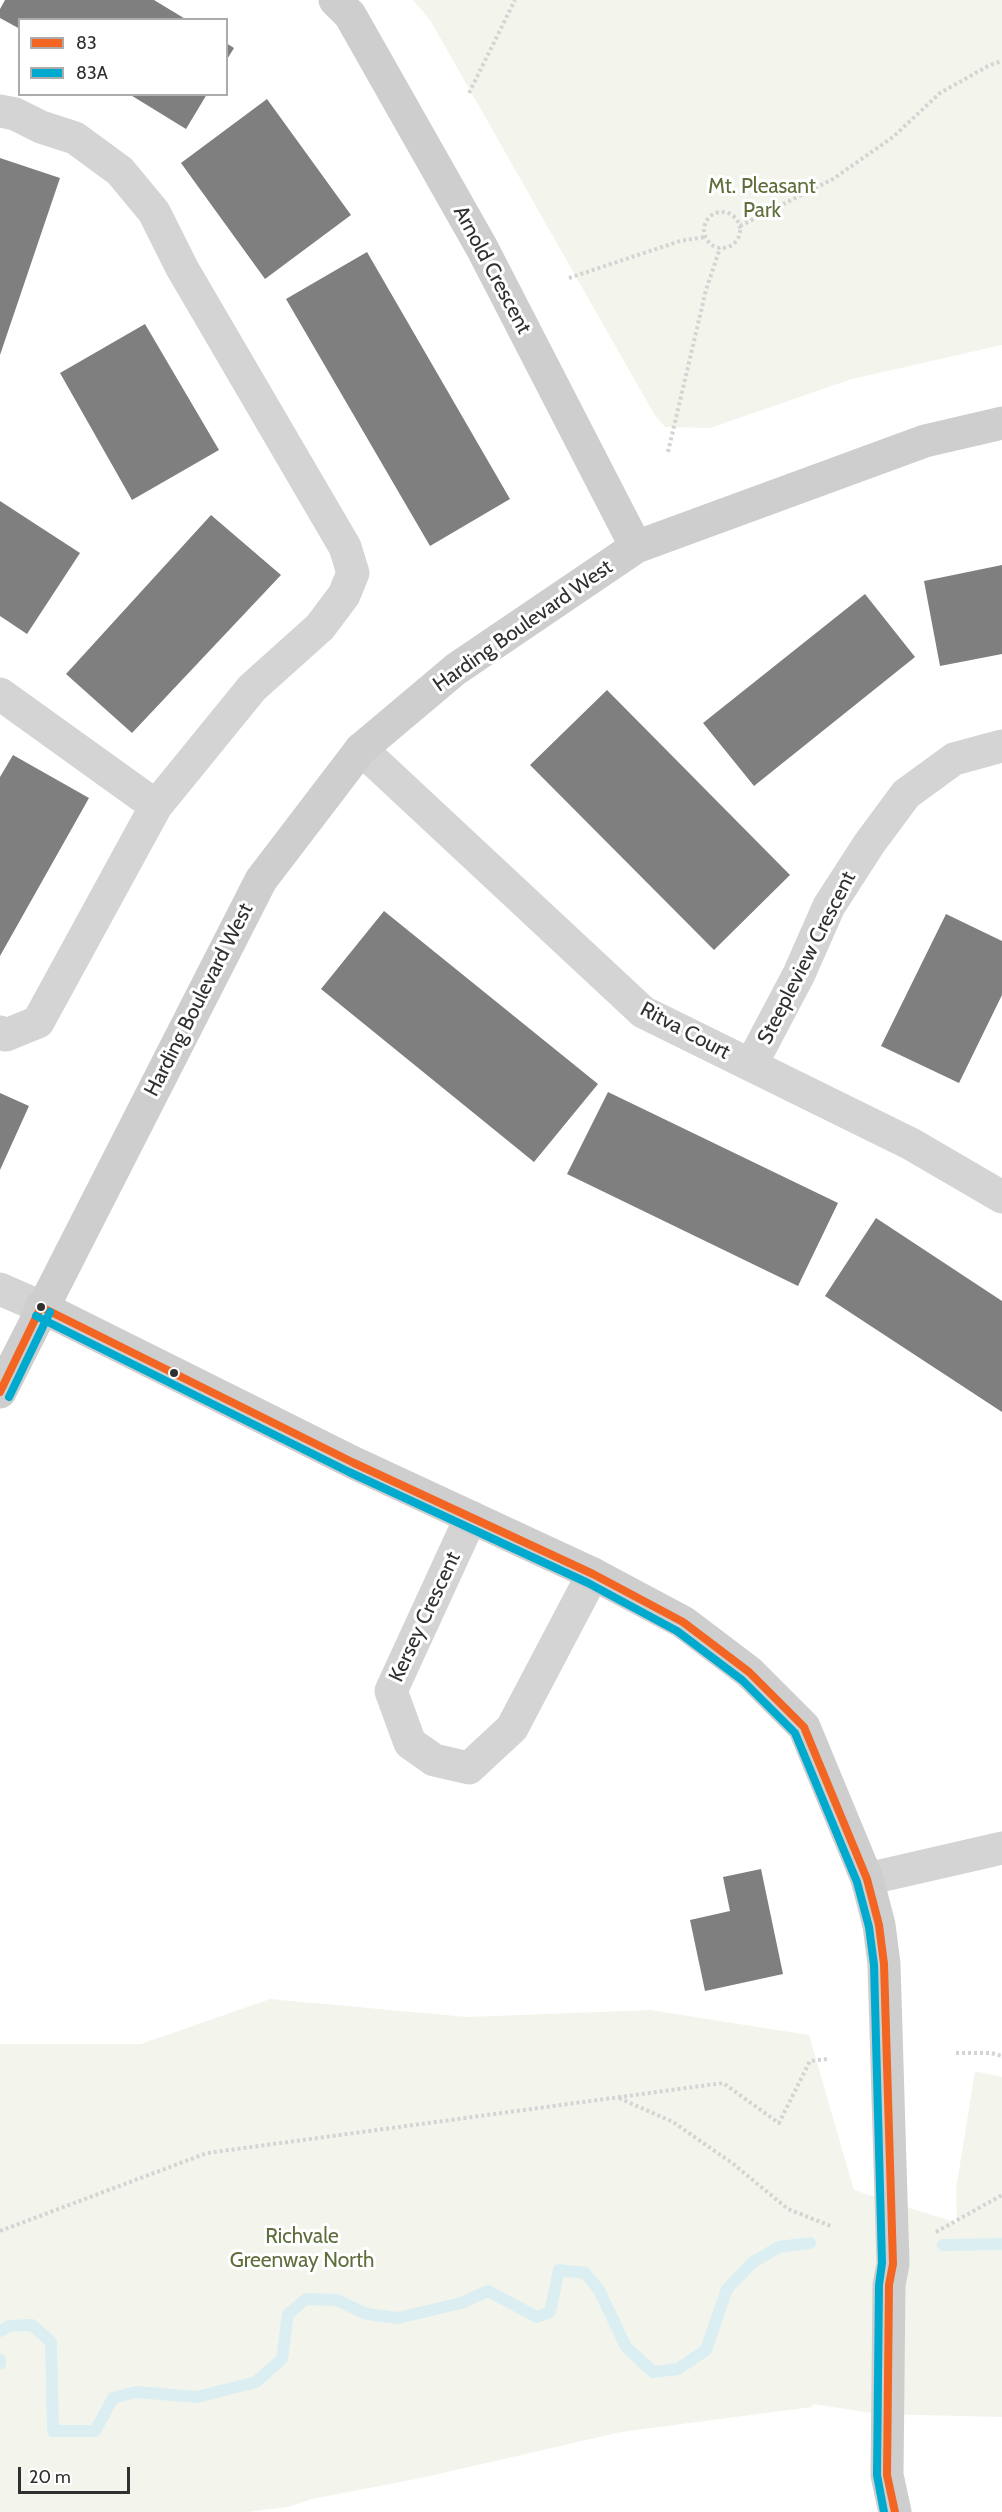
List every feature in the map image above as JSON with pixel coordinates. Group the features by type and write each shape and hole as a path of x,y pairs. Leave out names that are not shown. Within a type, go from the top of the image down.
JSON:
{"street":[{"name":"Arnold Crescent","path":"335,0 350,15 482,248 636,548"},
{"path":"0,111 15,114 41,127 75,138 120,171 154,212 182,268 345,547 353,573 344,595 320,627 252,688 156,806 38,1022 6,1035 0,1032"},
{"name":"Harding Boulevard West","path":"0,1392 41,1307 261,880 361,750 456,669 636,548 925,441 1002,423"},
{"path":"0,694 156,806"},
{"name":"Steepleview Crescent","path":"751,1065 799,974 829,906 869,844 906,794 954,759 1002,746"},
{"name":"Ritva Court","path":"361,750 643,1012 911,1144 1002,1197"},
{"path":"0,1288 354,1463 592,1574 683,1622 749,1672 804,1727 867,1879 879,1925 884,1964 893,2197 893,2264 889,2285 886,2410 887,2475 895,2512"},
{"name":"Kersey Crescent","path":"471,1517 392,1691 410,1743 434,1760 470,1768 512,1728 592,1574"},
{"path":"867,1879 1002,1848"}],"path":[{"path":"469,93 515,0"},
{"path":"740,226 833,179 893,137 940,93 988,66 1002,61"},
{"path":"717,212 734,216 740,226 735,242 720,248 708,242 705,237 707,219 717,212"},
{"path":"569,278 680,241 705,237"},
{"path":"668,452 706,290 720,248"},
{"path":"956,2053 991,2053 1002,2056"},
{"path":"0,2231 207,2153 723,2083 779,2123 810,2061 827,2059"},
{"path":"618,2097 673,2122 732,2163 788,2209 833,2227"},
{"path":"936,2232 1002,2194"}],"green space":[{"name":"Mt. Pleasant Park","path":"413,0 1002,0 1002,345 852,379 710,428 665,427 654,414 430,20"},
{"name":"Richvale Greenway North","path":"270,1999 467,2017 650,2010 809,2035 854,2190 957,2223 956,2189 975,2071 1002,2077 1002,2417 878,2414 813,2404 812,2407 621,2432 421,2478 312,2499 288,2507 247,2512 0,2512 0,2044 141,2044"}],"building":[{"path":"5,0 154,0 184,18 18,18 18,28 0,18 0,9"},
{"path":"228,44 234,48 228,58"},
{"path":"132,96 206,96 186,129"},
{"path":"267,99 351,215 265,279 181,163"},
{"path":"0,158 60,178 0,355"},
{"path":"367,252 510,499 430,546 286,299"},
{"path":"145,324 219,450 132,500 60,373"},
{"path":"0,501 80,553 27,634 0,616"},
{"path":"211,515 281,575 132,733 66,674"},
{"path":"1002,565 1002,654 940,666 924,581"},
{"path":"865,594 915,657 754,786 703,723"},
{"path":"607,690 790,875 714,950 530,765"},
{"path":"13,755 89,798 0,956 0,777"},
{"path":"384,911 598,1084 534,1162 321,989"},
{"path":"946,914 1002,941 1002,995 959,1083 881,1046"},
{"path":"608,1092 838,1203 798,1286 567,1174"},
{"path":"0,1093 29,1106 0,1170"},
{"path":"876,1218 1002,1301 1002,1412 825,1296"},
{"path":"761,1869 783,1974 705,1991 690,1920 730,1911 723,1877"}],"waterway":[{"path":"0,2331 9,2326 32,2325 51,2342 53,2431 95,2431 113,2398 136,2392 197,2397 256,2382 282,2359 288,2314 306,2299 336,2300 367,2314 398,2318 461,2303 488,2291 537,2317 550,2312 559,2270 585,2273 599,2290 626,2347 653,2372 678,2369 706,2350 727,2289 752,2263 779,2247 810,2243"},
{"path":"943,2245 1002,2244"}],"transit line":[{"name":"83","path":"41,1307 354,1463 593,1574 683,1622 749,1672 804,1727 867,1879 879,1925 884,1964 893,2264 889,2285 887,2475 895,2512"},
{"name":"83","path":"0,1392 41,1307"},
{"name":"83A","path":"9,1397 50,1312"},
{"name":"83A","path":"36,1316 349,1472 588,1583 677,1631 742,1680 795,1733 857,1882 869,1927 874,1965 882,2263 879,2285 877,2475 884,2512"}]}
